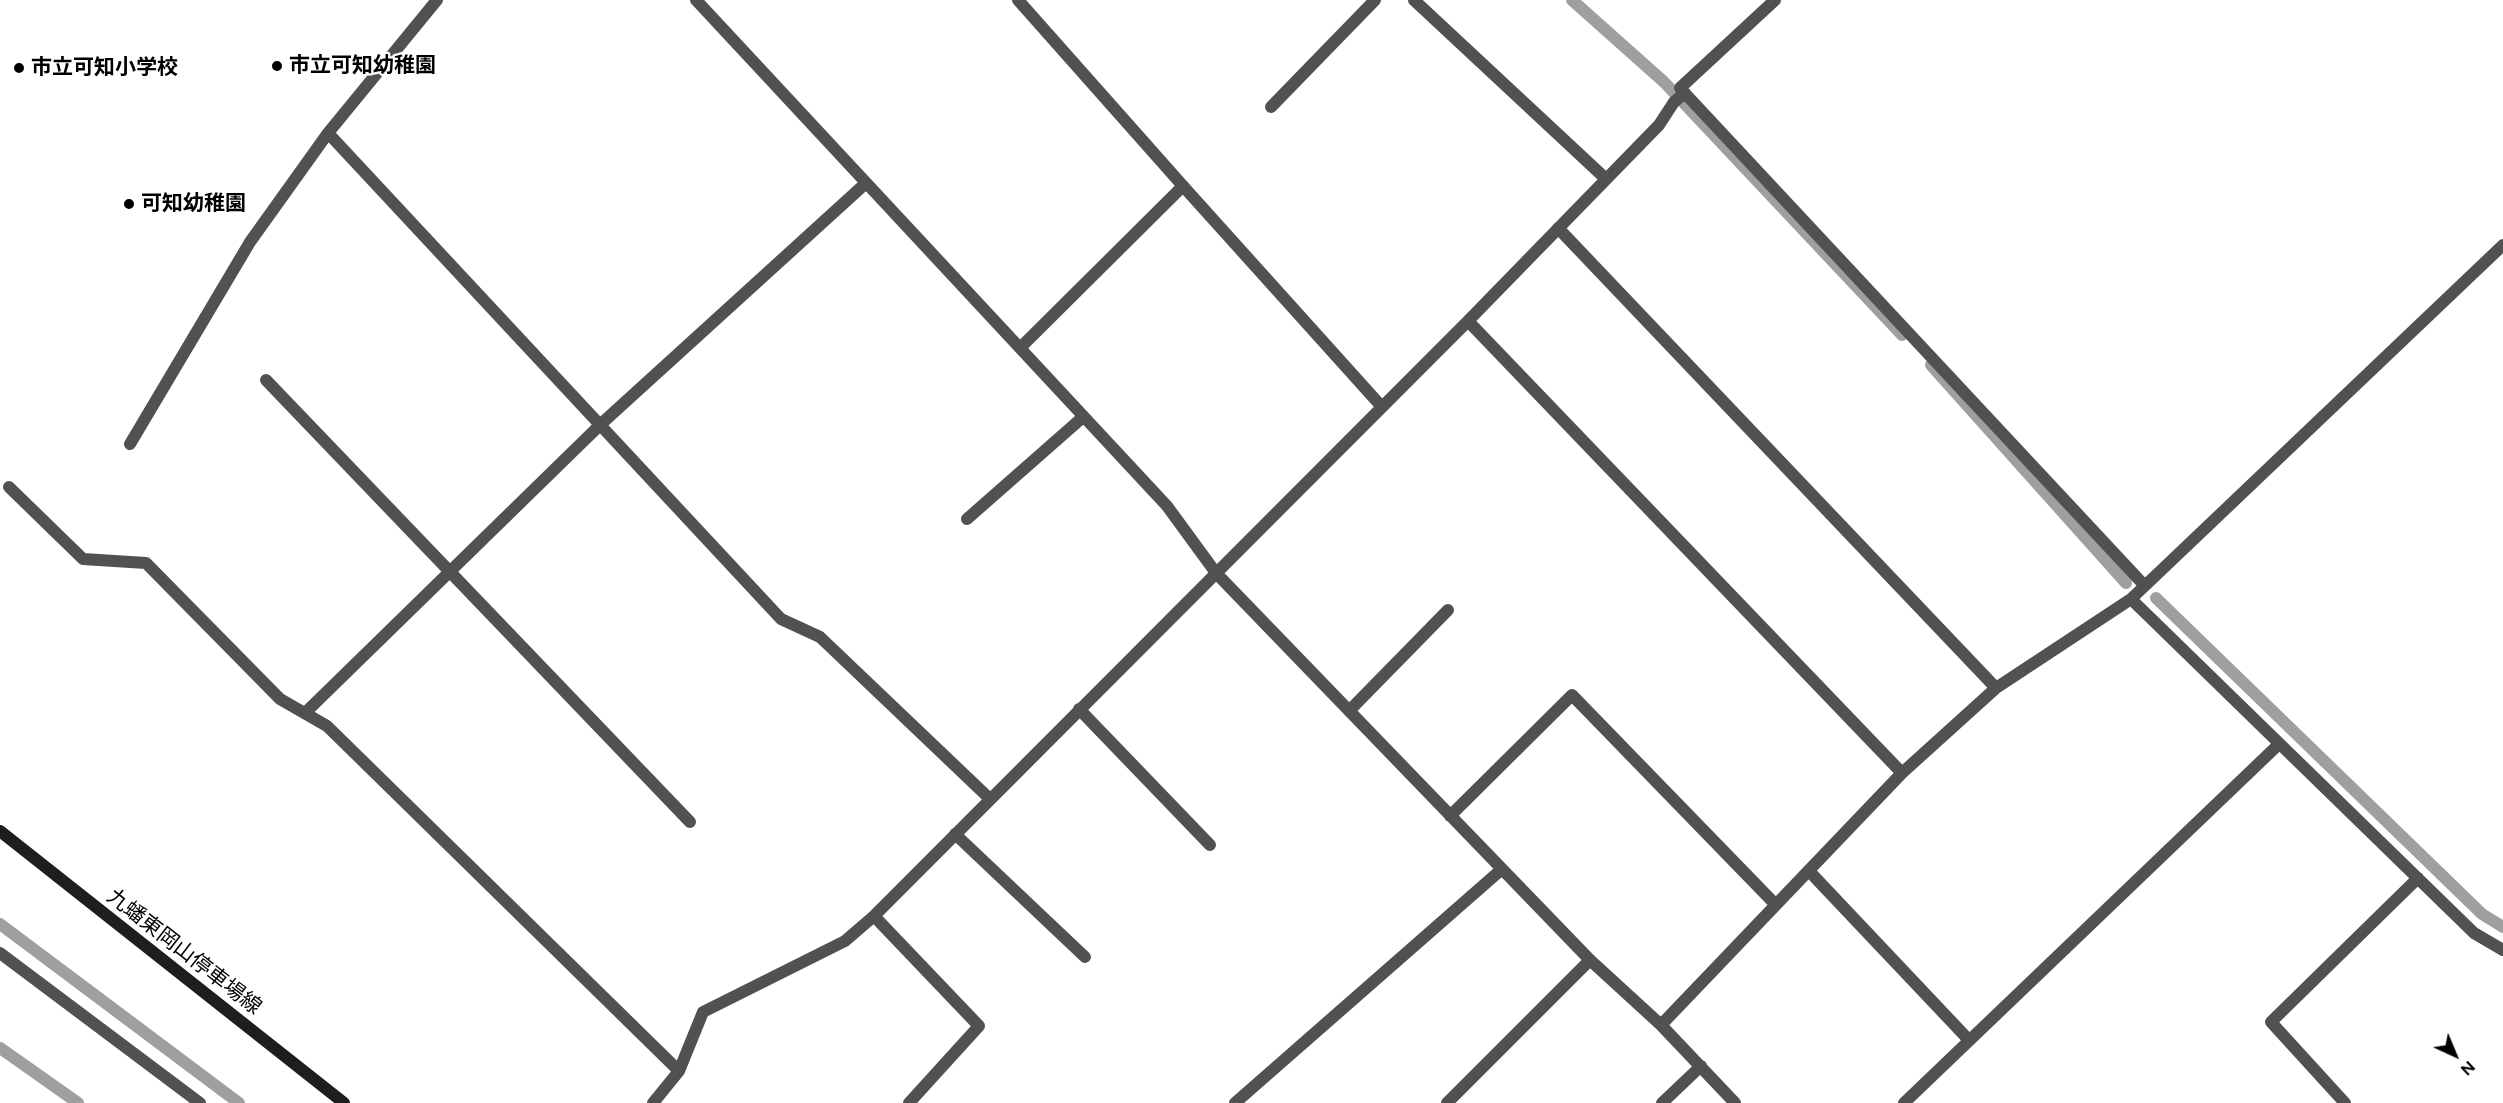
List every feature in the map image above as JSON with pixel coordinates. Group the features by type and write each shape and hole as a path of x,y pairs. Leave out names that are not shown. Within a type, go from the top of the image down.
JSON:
{"main road":[{"name":"九蟠東岡山停車場線","path":"0,831 344,1103"}],"street":[{"path":"130,444 250,242 328,133 437,0"},
{"path":"696,0 1167,506 1216,573 1590,960 1661,1025 1734,1103"},
{"path":"1018,0 1382,407"},
{"path":"1272,107 1375,0"},
{"path":"1414,0 1606,179"},
{"path":"653,1103 679,1071 703,1012 845,941 874,916 1468,321 1659,125 1680,97 1680,88 1775,0"},
{"path":"1680,97 2144,585"},
{"path":"328,133 781,619 820,637 990,799"},
{"path":"305,714 601,424 866,183"},
{"path":"1020,348 1183,186"},
{"path":"1558,228 1996,688"},
{"path":"1661,1025 1902,774 1996,688 2131,598 2503,245"},
{"path":"1468,321 1902,774"},
{"path":"266,380 690,822"},
{"path":"967,519 1083,417"},
{"path":"9,487 83,559 146,563 280,699 327,726 679,1071"},
{"path":"2131,598 2278,745 2474,933 2503,950"},
{"path":"1349,711 1448,610"},
{"path":"1450,816 1572,695 1776,904"},
{"path":"1079,709 1210,845"},
{"path":"1904,1103 2278,745"},
{"path":"955,834 1085,957"},
{"path":"1235,1103 1502,869"},
{"path":"1809,871 1970,1040"},
{"path":"2345,1103 2271,1022 2418,878"},
{"path":"874,916 979,1026 909,1103"},
{"path":"0,953 200,1103"},
{"path":"1447,1103 1590,960"},
{"path":"1662,1103 1701,1066"}],"waterway":[{"path":"1572,0 1664,82 1902,335"},
{"path":"1931,365 2126,583"},
{"path":"2156,598 2482,914 2503,927"},
{"path":"0,924 239,1103"},
{"path":"0,1048 78,1103"}],"place":[{"name":"市立可知幼稚園","path":"277,66"},
{"name":"市立可知小学校","path":"19,68"},
{"name":"可知幼稚園","path":"129,204"}]}
